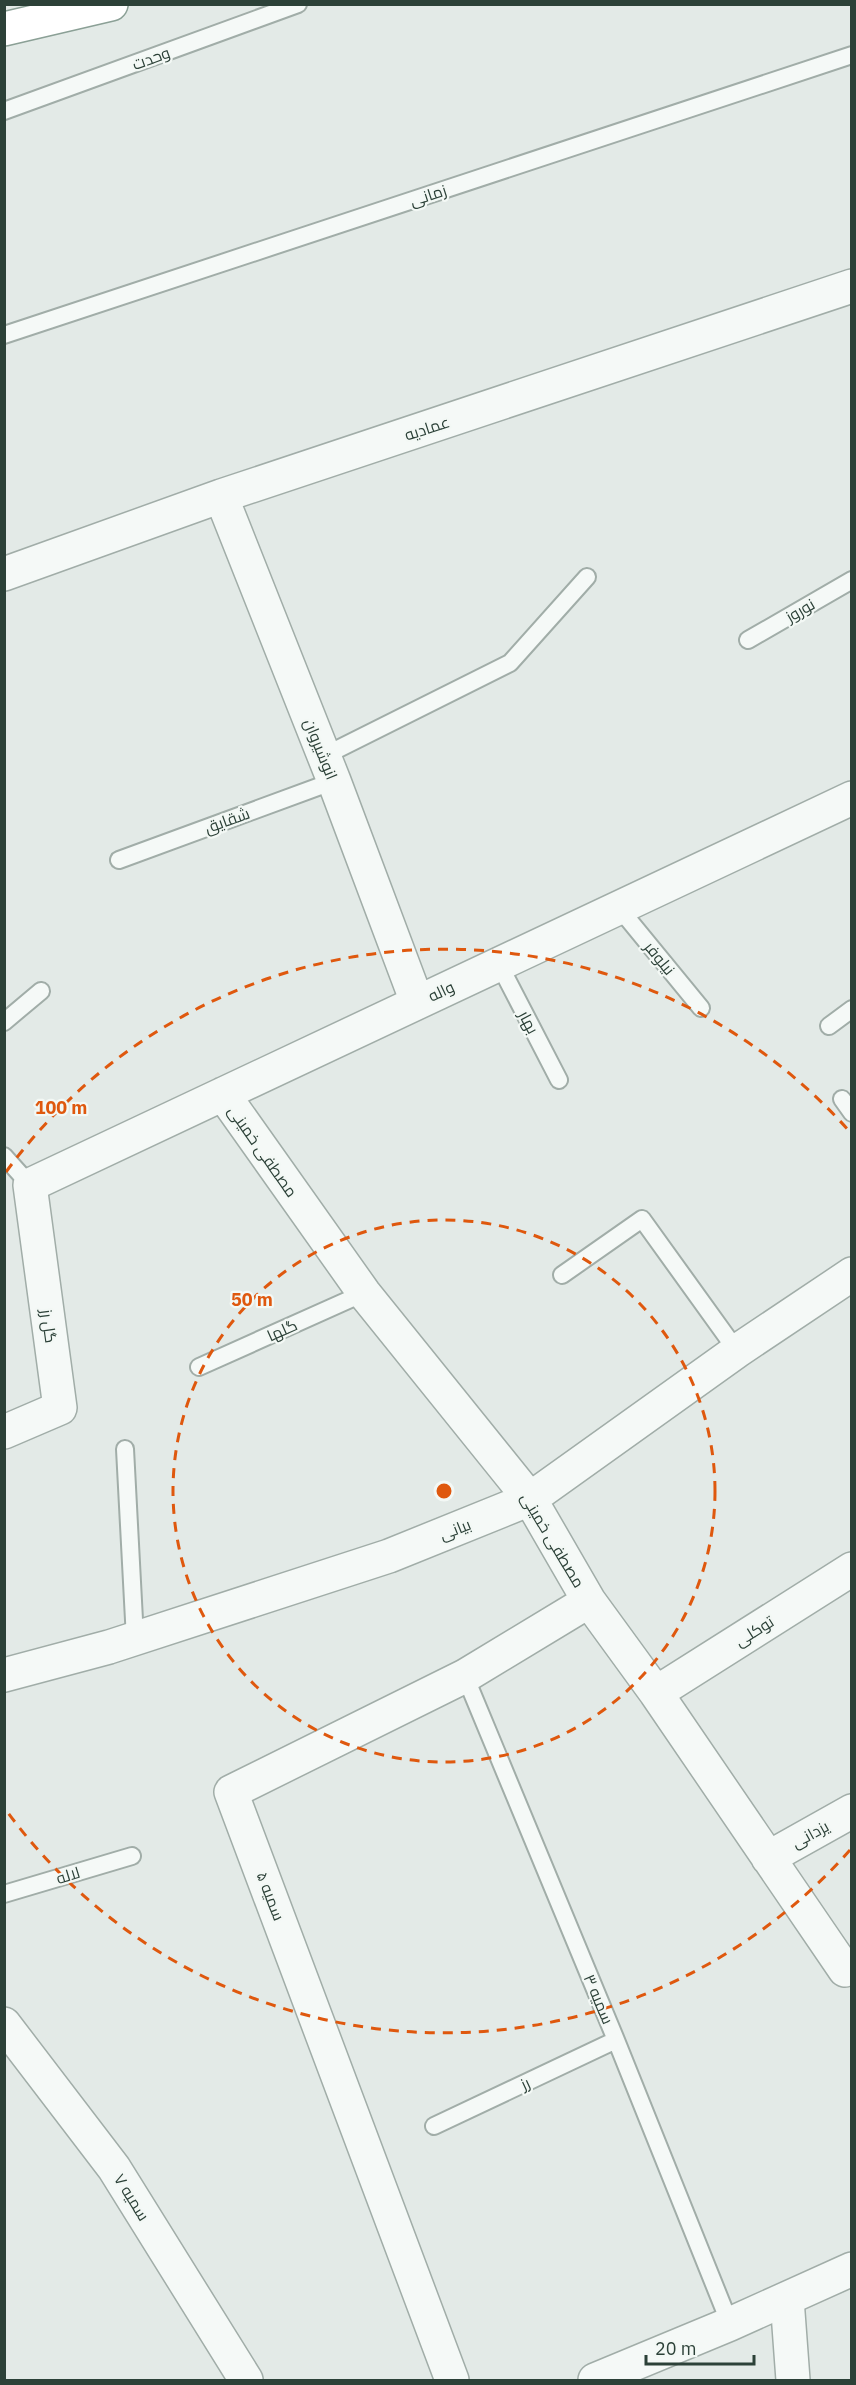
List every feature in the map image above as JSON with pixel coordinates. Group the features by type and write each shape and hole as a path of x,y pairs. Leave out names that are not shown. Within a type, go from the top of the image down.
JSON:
{"highway":[{"path":"4,30 111,4"}],"street":[{"name":"عمادیه","path":"4,574 221,496 852,286"},
{"name":"انوشیروان","path":"221,496 329,769 417,1002"},
{"name":"واله","path":"30,1185 852,798"},
{"name":"مصطفی خمینی","path":"223,1094 364,1293 530,1498 589,1601 656,1693 844,1970"},
{"name":"گل رز","path":"4,1432 60,1408 30,1185"},
{"name":"بیانی","path":"4,1675 135,1639 389,1556 530,1498 737,1351 852,1274"},
{"name":"توکلی","path":"656,1693 852,1569"},
{"name":"سمیه ۵","path":"452,2380 231,1792 465,1676 589,1601"},
{"name":"یزدانی","path":"768,1858 852,1811"},
{"name":"سمیه ۷","path":"4,2024 114,2168 246,2380"},
{"path":"595,2380 730,2324 852,2269"},
{"path":"787,2299 793,2380"}],"lane":[{"name":"وحدت","path":"4,111 298,4"},
{"name":"زمانی","path":"4,334 852,55"},
{"name":"شقایق","path":"119,860 329,769 510,663 587,578"},
{"name":"نوروز","path":"748,640 852,580"},
{"name":"نیلوفر","path":"619,908 701,1008"},
{"name":"بهار","path":"499,964 559,1080"},
{"path":"4,1022 41,991"},
{"path":"829,1026 852,1009"},
{"path":"4,1156 30,1185"},
{"path":"562,1275 642,1219 737,1351"},
{"name":"گلها","path":"199,1367 364,1293"},
{"path":"125,1449 135,1639"},
{"name":"سمیه ۳","path":"465,1676 616,2040 730,2324"},
{"name":"لاله","path":"4,1894 132,1856"},
{"name":"رز","path":"434,2126 616,2040"}]}
